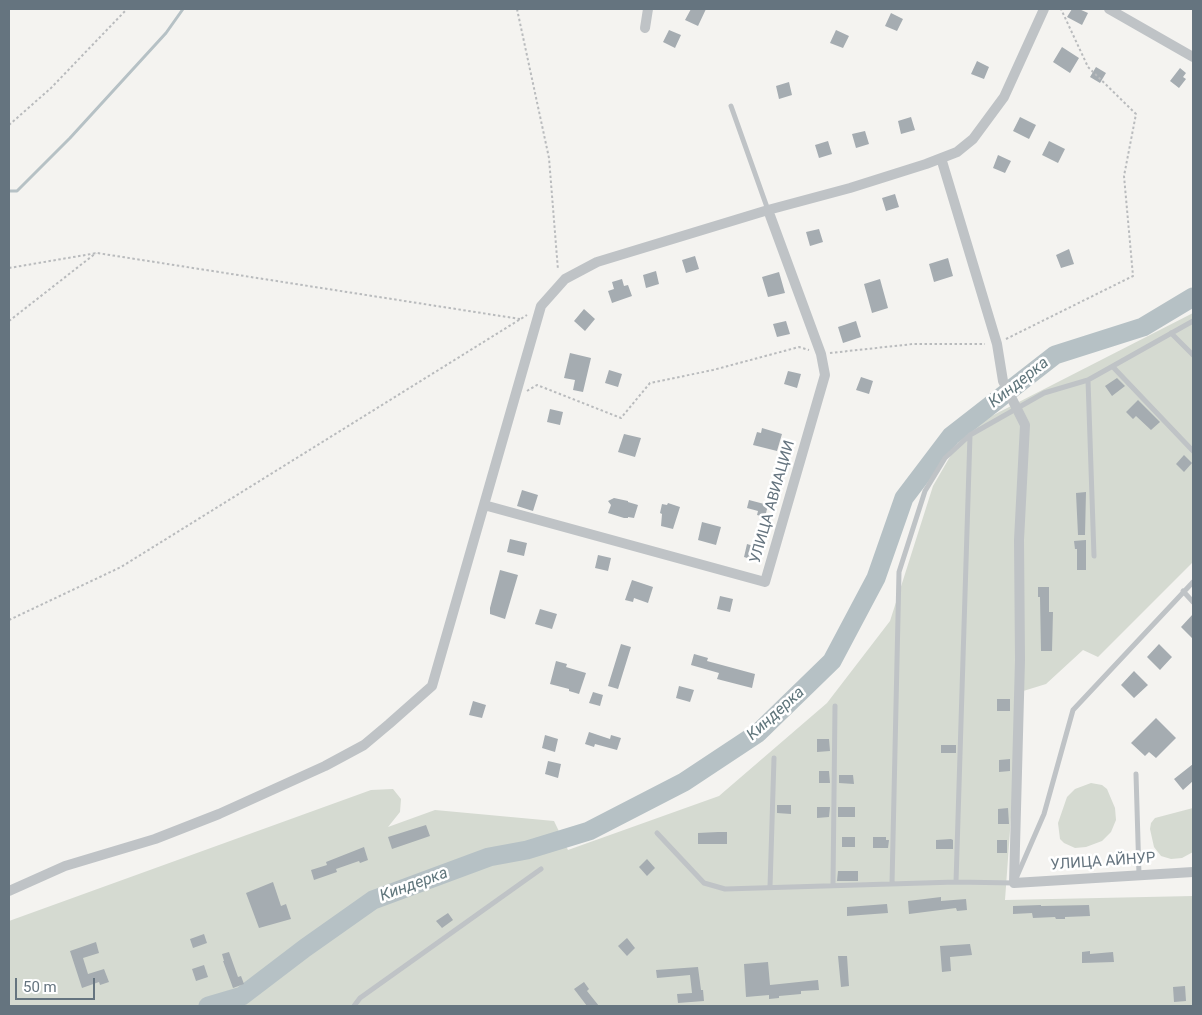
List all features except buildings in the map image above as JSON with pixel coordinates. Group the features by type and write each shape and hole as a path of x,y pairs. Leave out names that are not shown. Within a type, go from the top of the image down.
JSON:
{"street":[{"path":"645,28 648,9"},
{"path":"9,891 66,866 156,839 219,814 325,766 364,745 389,724 432,686 541,306 559,285 565,279 598,262 768,210 850,188 957,152 973,139 1004,97 1044,9"},
{"path":"1109,9 1193,57"},
{"path":"941,158 997,344 1003,381 1025,425 1019,540 1020,660 1014,883"},
{"name":"УЛИЦА АВИАЦИИ","path":"484,505 765,582 825,375 821,354 768,210"},
{"name":"УЛИЦА АЙНУР","path":"1014,883 1193,872"}],"lane":[{"path":"731,106 768,210"},
{"path":"892,884 899,572 925,491 945,458 970,435 1014,403 1044,392 1088,380 1193,321"},
{"path":"1171,333 1193,355"},
{"path":"1112,367 1193,451"},
{"path":"1088,380 1094,556"},
{"path":"956,882 970,435"},
{"path":"657,833 704,883 725,889 956,882 1014,883 1044,814 1073,710 1193,582"},
{"path":"1183,591 1193,602"},
{"path":"833,885 835,706"},
{"path":"770,887 774,758"},
{"path":"1136,774 1139,875"},
{"path":"354,1006 360,998 541,869"}],"path":[{"path":"9,125 50,88 127,9"},
{"path":"517,9 549,158 559,285"},
{"path":"514,399 537,385 621,418 650,383 713,370 799,347 821,354 913,344 997,344 1133,276 1124,176 1136,114 1088,67 1061,9"},
{"path":"9,268 97,253 520,319"},
{"path":"9,320 97,253"},
{"path":"9,620 121,567 541,306"}],"shaded area":[{"path":"1193,313 1193,562 1098,657 1083,650 1046,684 1020,692 1005,900 1193,896 1193,1006 9,1006 9,921 371,790 393,789 401,799 400,812 388,827 435,810 554,821 568,850 719,796 827,703 890,621 933,486 966,429"},
{"path":"1091,783 1102,785 1107,789 1115,808 1116,820 1111,832 1102,841 1086,847 1075,848 1060,839 1058,823 1067,797 1075,789"},
{"path":"1193,808 1193,852 1182,858 1171,859 1161,856 1154,847 1150,829 1151,823 1155,818"}],"waterway":[{"path":"9,191 17,191 70,138 166,33 183,9"},
{"name":"Киндерка","path":"208,1006 242,996 373,900 489,857 527,850 589,831 684,782 758,733 832,661 876,578 904,498 951,436 1055,355 1143,327 1193,297"}]}
